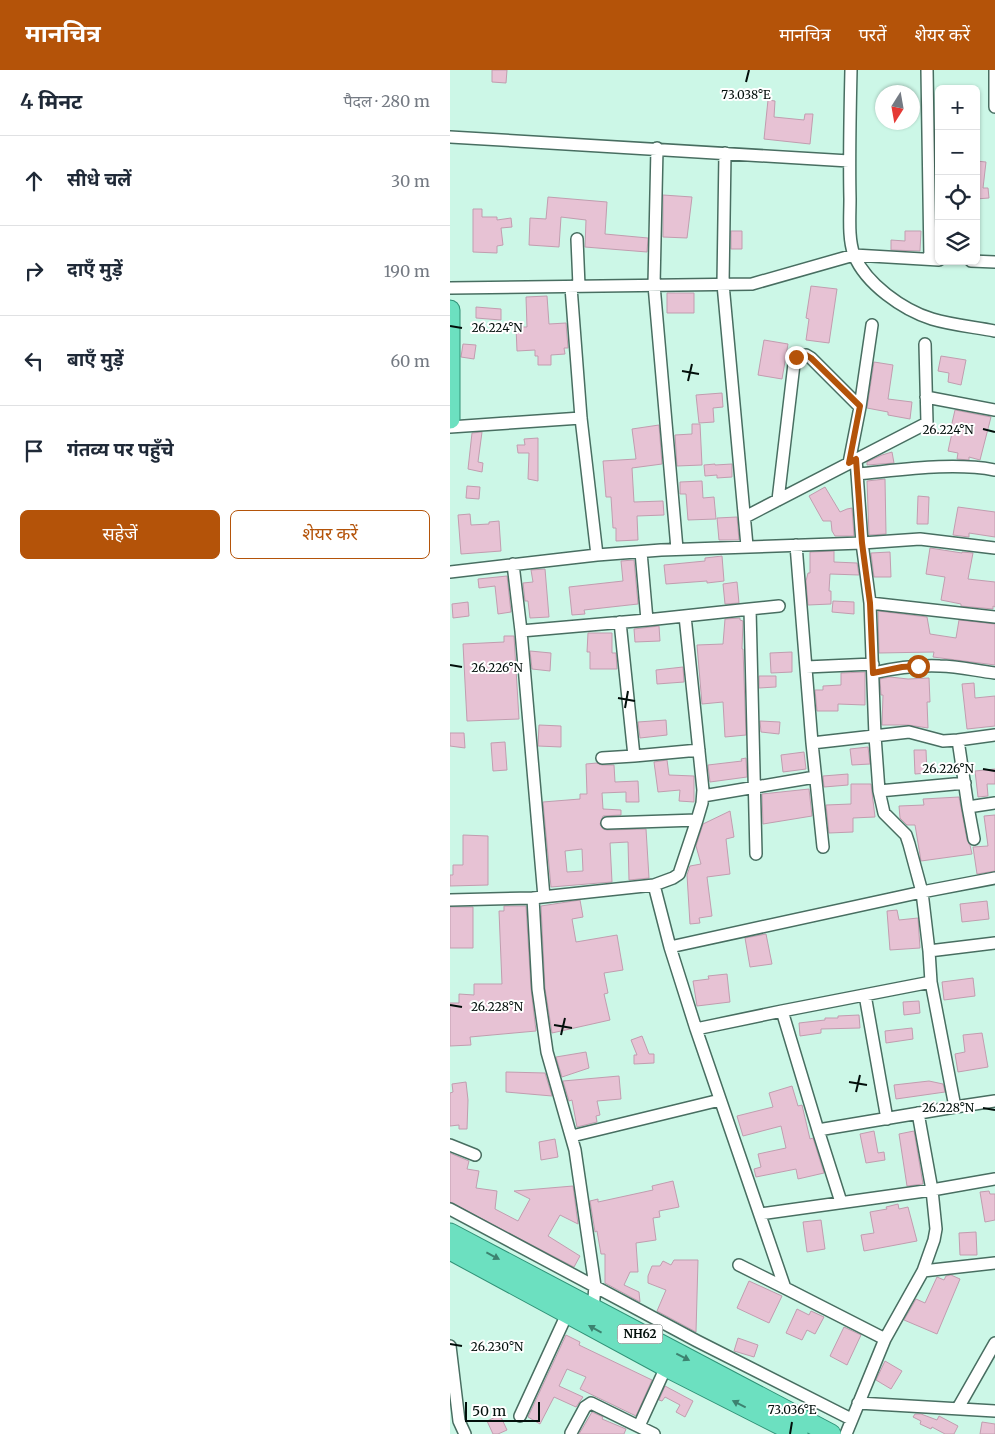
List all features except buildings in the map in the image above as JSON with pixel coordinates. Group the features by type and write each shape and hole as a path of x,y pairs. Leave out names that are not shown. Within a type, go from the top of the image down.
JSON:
{"highway":[{"path":"450,310 450,419"},
{"name":"NH62","path":"450,1233 753,1394 800,1426"},
{"name":"NH62","path":"450,1250 666,1367 800,1426 831,1434"}],"street":[{"path":"851,70 849,161 851,238 854,255 864,273 877,287 903,305 931,319 995,331"},
{"path":"450,288 752,284 854,255 935,259 927,70"},
{"path":"995,70 995,107"},
{"path":"450,136 849,161"},
{"path":"657,148 654,285 677,549"},
{"path":"725,153 723,284 747,546"},
{"path":"577,240 575,287 581,418 597,555"},
{"path":"980,261 995,262"},
{"path":"872,325 853,461 857,474 862,543 870,603 879,791 884,813 906,835 922,892 931,982 955,1107"},
{"path":"745,518 927,423 925,344"},
{"path":"778,500 796,357 806,355 811,358 860,406"},
{"path":"926,397 995,410"},
{"path":"450,427 581,418"},
{"path":"857,474 947,468 984,468 995,470"},
{"path":"450,572 597,555 677,549 862,543 920,539 995,548"},
{"path":"796,545 815,777 823,847"},
{"path":"641,552 647,620"},
{"path":"513,564 521,631 538,897 538,989 547,1052 572,1136 595,1286 593,1310"},
{"path":"870,603 995,618"},
{"path":"521,631 779,606"},
{"path":"750,610 756,854"},
{"path":"450,900 538,897 654,885 679,874 703,796 685,616"},
{"path":"620,622 634,756"},
{"path":"806,667 873,669 941,666 995,673"},
{"path":"812,742 908,732 943,741 995,735"},
{"path":"958,740 974,839"},
{"path":"602,758 698,750"},
{"path":"703,796 815,777"},
{"path":"879,791 965,783"},
{"path":"968,807 995,804"},
{"path":"607,823 697,820"},
{"path":"670,946 995,878"},
{"path":"654,885 670,946 696,1029 785,1288"},
{"path":"929,951 995,943"},
{"path":"696,1029 931,982"},
{"path":"866,995 887,1118"},
{"path":"782,1011 841,1202"},
{"path":"572,1136 720,1100"},
{"path":"818,1130 995,1102"},
{"path":"846,1434 886,1339 922,1271 934,1240 936,1229 932,1190 918,1113"},
{"path":"450,1145 475,1155"},
{"path":"760,1214 932,1190 995,1179"},
{"path":"450,1209 761,1374 851,1419"},
{"path":"922,1271 995,1263"},
{"path":"739,1265 886,1339"},
{"path":"520,1416 568,1314"},
{"path":"958,1408 995,1343"},
{"path":"450,1346 453,1402 465,1434"},
{"path":"639,1426 666,1367"},
{"path":"753,1394 761,1374"},
{"path":"800,1426 809,1398"},
{"path":"571,1433 584,1407 591,1403 654,1434"},
{"path":"858,1403 995,1411"}],"route":[{"path":"796,357 806,355 811,358 860,406 849,463 856,459 862,543 870,603 873,673 918,666"}]}
